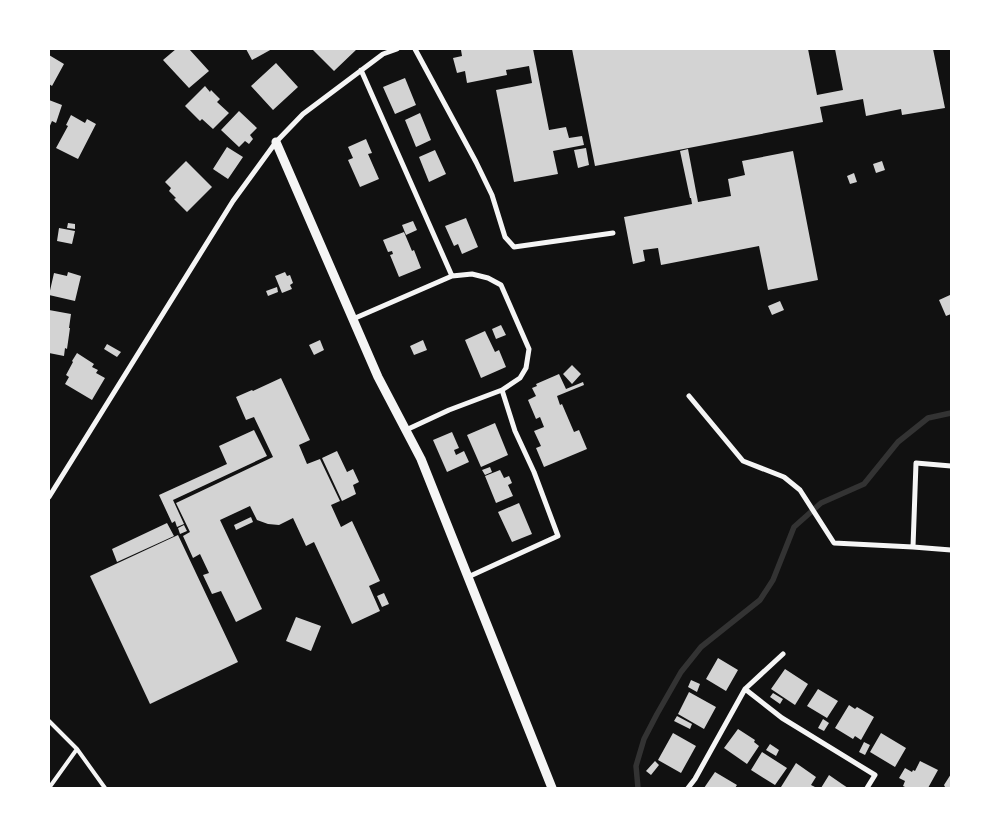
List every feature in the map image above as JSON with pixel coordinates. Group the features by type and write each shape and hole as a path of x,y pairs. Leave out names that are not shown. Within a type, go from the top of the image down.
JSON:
{"street":[{"path":"49,497 233,201 276,142 303,114 383,54 397,49"},
{"path":"414,49 476,162 492,195 505,238 514,247 613,233"},
{"path":"361,70 452,276"},
{"path":"276,142 378,377 420,459 552,788"},
{"path":"353,319 452,276 472,274 488,278 501,285 529,349 526,368 520,378 502,390 449,410 406,430"},
{"path":"468,577 558,536 534,472 515,431 502,390"},
{"path":"689,396 743,461 784,477 800,490 834,543 913,546 951,550"},
{"path":"913,546 916,463 951,466"},
{"path":"688,788 695,779 745,689 783,654"},
{"path":"745,689 782,718 875,774 867,788"}],"lane":[{"path":"49,721 77,750 105,788"},
{"path":"49,788 77,750"}],"building":[{"path":"176,49 189,49 209,71 189,88 163,60"},
{"path":"246,49 272,49 252,60"},
{"path":"312,49 357,49 334,71"},
{"path":"533,49 549,130 566,127 569,138 582,136 584,145 553,151 558,174 514,182 496,90 532,83 529,66 506,70 507,75 467,83 465,71 457,73 453,58 462,56 461,50"},
{"path":"572,49 808,49 817,95 843,90 835,49 933,49 945,108 902,115 901,109 866,116 863,99 820,107 823,122 595,166"},
{"path":"49,55 64,64 52,86 49,84"},
{"path":"276,63 298,87 273,110 251,86"},
{"path":"405,78 416,105 395,114 383,87"},
{"path":"205,86 220,99 217,102 229,113 213,129 202,119 200,121 185,106"},
{"path":"49,100 62,105 56,123 52,121 49,128"},
{"path":"239,111 257,128 250,135 253,139 249,144 245,141 239,147 221,130"},
{"path":"420,113 431,140 416,147 405,120"},
{"path":"71,115 85,123 87,119 96,124 78,159 56,148 68,126 66,125"},
{"path":"366,139 372,153 368,154 379,179 360,187 348,160 353,158 348,147"},
{"path":"227,147 243,157 228,179 213,169"},
{"path":"586,148 589,165 578,168 574,150"},
{"path":"688,149 698,202 731,196 728,179 745,175 742,161 793,151 818,280 768,290 759,246 661,265 658,248 643,250 645,261 633,264 624,217 692,204 680,151"},
{"path":"435,150 446,174 429,182 419,157"},
{"path":"186,161 212,187 187,212 174,199 176,198 169,191 171,188 165,182"},
{"path":"882,161 885,170 876,173 873,164"},
{"path":"854,173 857,182 850,184 847,176"},
{"path":"466,218 478,247 462,254 458,244 454,246 445,226"},
{"path":"413,221 417,230 406,235 402,225"},
{"path":"68,223 75,224 75,229 67,228"},
{"path":"59,228 75,231 72,244 57,241"},
{"path":"404,232 421,268 399,277 390,255 393,254 392,251 388,252 383,240"},
{"path":"68,272 81,276 75,301 49,295 54,273 67,276"},
{"path":"285,272 287,276 290,275 293,283 290,285 292,289 282,293 275,276"},
{"path":"277,287 278,292 268,296 266,291"},
{"path":"950,295 951,314 946,316 939,300"},
{"path":"780,301 784,310 772,315 768,306"},
{"path":"49,310 71,314 67,349 65,348 64,356 49,353"},
{"path":"501,325 506,335 496,339 492,329"},
{"path":"485,331 495,352 499,350 506,367 481,378 465,340"},
{"path":"320,340 324,350 314,355 309,345"},
{"path":"423,340 427,350 414,355 410,346"},
{"path":"107,344 121,352 117,357 104,349"},
{"path":"77,353 94,364 92,367 98,370 96,373 105,378 92,400 65,384 69,377 66,375"},
{"path":"572,365 581,374 572,384 563,374"},
{"path":"559,374 566,389 583,382 584,385 557,396 574,432 579,430 587,449 544,467 536,448 541,446 534,431 544,427 540,417 536,419 528,400 536,396 532,388 537,386 536,384"},
{"path":"281,378 310,440 299,445 307,464 320,459 340,501 331,505 341,527 352,521 380,581 369,586 380,611 352,624 314,542 306,546 293,518 279,525 268,524 257,520 250,506 220,520 262,609 236,622 221,591 212,594 203,575 209,573 200,554 193,558 183,536 190,532 176,503 273,457 254,417 246,420 236,397"},
{"path":"495,423 508,455 481,467 467,435"},
{"path":"254,430 267,456 173,500 184,524 177,527 175,521 172,523 159,495 227,464 219,446"},
{"path":"452,432 459,448 454,450 456,455 464,451 469,462 447,472 433,440"},
{"path":"337,451 347,472 353,469 359,482 353,485 356,494 342,501 322,458"},
{"path":"490,467 492,472 485,475 482,470"},
{"path":"500,470 504,478 509,476 512,483 508,485 513,496 496,503 485,476"},
{"path":"519,503 532,534 512,542 498,512"},
{"path":"251,517 253,522 236,530 234,525"},
{"path":"167,523 174,536 117,562 112,549"},
{"path":"184,525 187,531 180,534 178,528"},
{"path":"178,535 238,662 150,704 90,576"},
{"path":"384,593 389,604 382,607 377,596"},
{"path":"296,617 321,626 311,651 286,641"},
{"path":"718,658 738,670 726,691 706,679"},
{"path":"785,669 808,684 795,705 771,689"},
{"path":"691,680 700,684 697,692 688,687"},
{"path":"818,689 838,701 827,718 807,706"},
{"path":"689,692 716,707 704,729 678,714"},
{"path":"773,693 783,699 780,704 770,697"},
{"path":"849,705 855,709 857,707 874,717 861,740 855,736 853,739 835,728"},
{"path":"677,716 692,724 690,729 674,721"},
{"path":"823,719 829,723 824,731 818,728"},
{"path":"738,729 755,740 754,742 759,746 747,764 724,748"},
{"path":"673,733 696,746 681,773 658,760"},
{"path":"881,733 906,748 895,767 870,752"},
{"path":"864,742 870,745 865,755 859,752"},
{"path":"770,744 779,750 776,756 766,750"},
{"path":"762,752 787,768 775,785 751,770"},
{"path":"655,761 659,765 651,775 646,771"},
{"path":"920,761 938,770 928,788 907,788 903,786 905,781 899,778 905,768 912,772 913,770 915,771"},
{"path":"796,763 816,777 811,785 817,788 781,787"},
{"path":"715,772 737,785 735,788 704,788"},
{"path":"951,774 951,788 944,788 944,785"},
{"path":"829,775 842,784 848,788 821,788"}],"waterway":[{"path":"638,788 636,766 644,739 681,672 701,647 760,600 773,580 794,527 821,503 864,484 898,442 928,418 951,413"}]}
